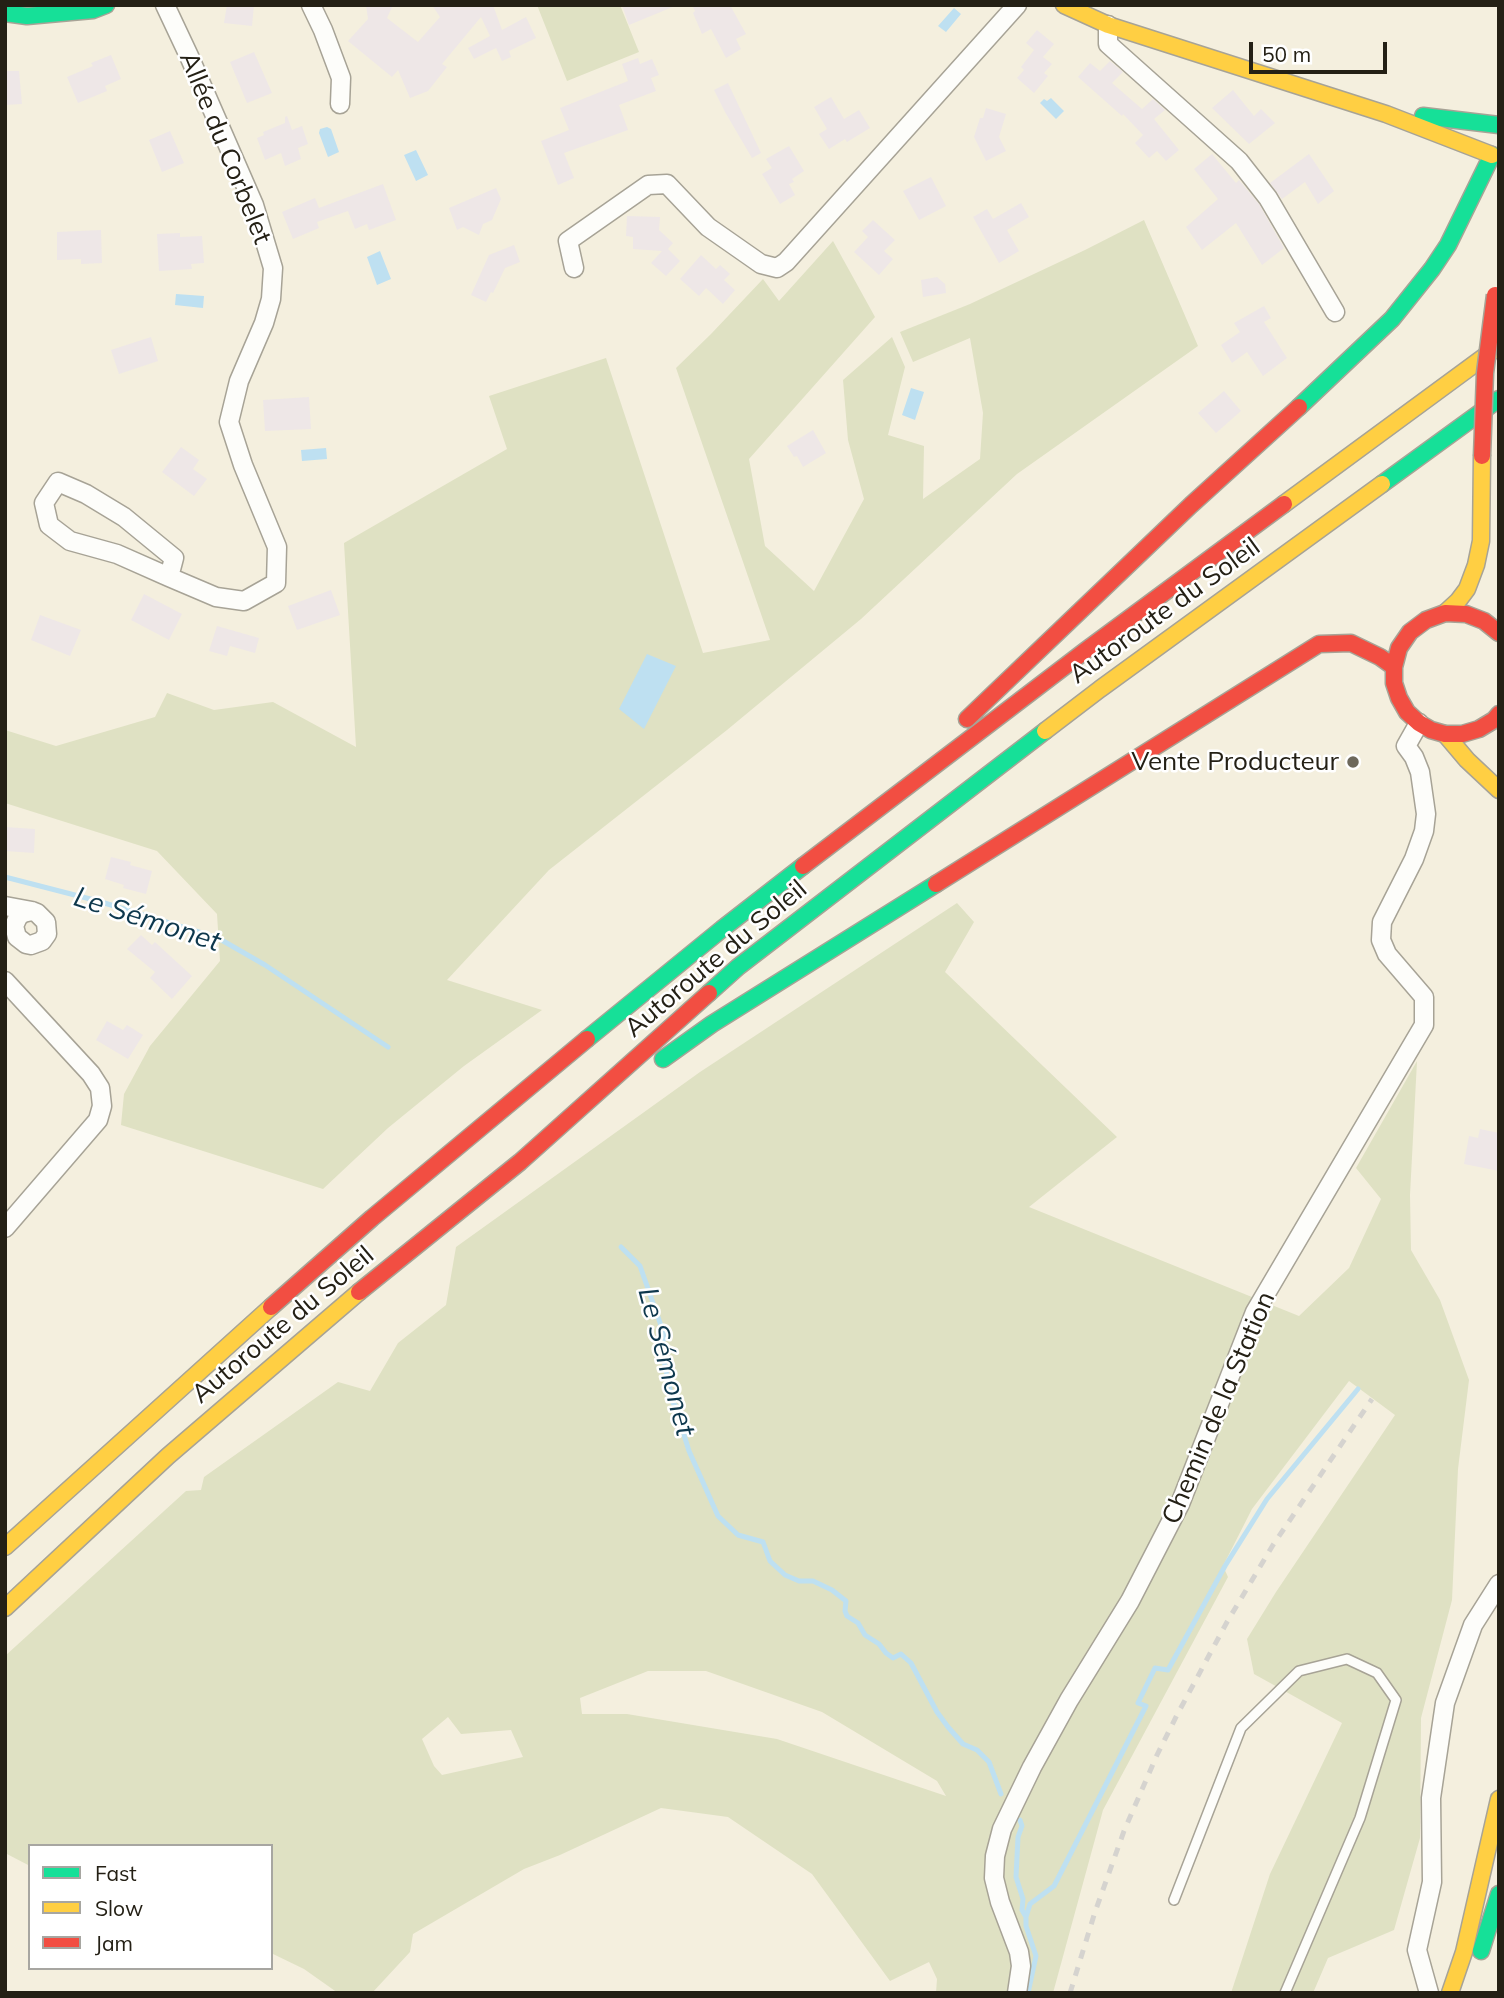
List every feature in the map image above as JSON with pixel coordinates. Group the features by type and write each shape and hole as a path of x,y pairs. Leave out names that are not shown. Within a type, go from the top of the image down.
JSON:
{"main road":[{"path":"5,13 27,16 93,10 106,5"},
{"path":"1064,5 1108,25 1387,114 1495,156"},
{"path":"1387,114 1412,114 1499,125"},
{"path":"865,818 981,704 1392,319 1432,270 1448,244 1495,156 1499,137"},
{"path":"1445,614 1467,589 1481,541 1485,373 1499,277"},
{"name":"Autoroute du Soleil","path":"5,1546 372,1218 722,929 865,818 1499,346"},
{"name":"Autoroute du Soleil","path":"5,1608 168,1455 336,1310 520,1162 738,967 1100,689 1499,398"},
{"path":"1499,633 1484,621 1465,614 1445,614 1426,620 1410,632 1399,648 1394,667 1394,683 1407,712 1431,730 1445,734 1462,734 1479,729 1499,714"},
{"path":"520,1162 712,1024 1319,644 1351,643 1394,667"},
{"path":"1445,734 1467,760 1499,790"},
{"path":"1450,1993 1464,1952 1499,1798"},
{"path":"1465,1993 1487,1936 1499,1894"}],"street":[{"name":"Allée du Corbelet","path":"164,5 254,205 272,268 271,299 264,323 239,381 229,422 243,466 277,547 276,583 244,601 216,597 169,577 117,554 69,541 49,525 44,503 58,482 86,494 124,517 174,558 169,577"},
{"path":"311,5 341,78 340,104"},
{"path":"574,268 568,241 648,184 667,184 708,227 761,264 777,268 786,262 1017,5"},
{"path":"1108,25 1108,44 1239,161 1268,198 1335,312"},
{"name":"Chemin de la Station","path":"1017,1993 1021,1966 1019,1952 994,1878 995,1856 1002,1829 1032,1767 1069,1700 1130,1601 1180,1504 1255,1312 1424,1025 1424,997 1387,954 1381,940 1382,922 1414,859 1424,831 1426,814 1420,772 1406,746 1419,723"},
{"path":"5,905 32,911"},
{"path":"5,981 92,1074 100,1088 103,1105 98,1120 5,1228"},
{"path":"1429,1993 1417,1950 1432,1882 1431,1798 1445,1703 1473,1625 1499,1584"}],"lane":[{"path":"1174,1900 1241,1728 1299,1671 1347,1659 1377,1673 1395,1700 1360,1818 1285,1993"}],"green space":[{"path":"537,5 620,5 639,52 567,81"},
{"path":"1144,220 1198,346 1017,474 861,619 727,730 549,870 447,980 542,1010 464,1066 388,1128 323,1189 121,1125 124,1094 150,1046 220,961 217,914 157,851 5,803 5,730 56,746 155,717 167,693 214,710 273,702 356,747 344,543 507,449 489,396 606,358 703,653 770,640 676,368 763,279 779,301 833,241 875,317 749,459 765,546 814,591 864,499 848,440 843,380 892,337 905,367 888,435 924,446 923,499 980,459 983,413 970,338 913,362 900,332 970,304"},
{"path":"957,903 974,922 945,972 1117,1137 1029,1207 1299,1316 1349,1268 1381,1199 1356,1168 1417,1061 1410,1195 1411,1250 1440,1300 1469,1380 1458,1469 1452,1600 1421,1718 1420,1838 1394,1930 1328,1958 1313,1993 1231,1993 1270,1874 1342,1723 1254,1674 1247,1639 1395,1415 1349,1381 1252,1509 1223,1566 1228,1577 1103,1810 1053,1993 936,1993 937,1979 929,1962 890,1981 812,1874 728,1817 661,1808 524,1869 413,1934 410,1952 372,1993 338,1993 304,1969 273,1954 273,1844 28,1844 28,1865 5,1853 5,1656 186,1491 201,1490 204,1477 338,1382 370,1391 398,1343 446,1305 456,1247 700,1072","holes":["648,1671 706,1671 822,1712 937,1781 946,1796 777,1739 627,1714 582,1714 580,1698","448,1717 461,1734 511,1730 523,1757 442,1775 434,1766 422,1739"]}],"water":[{"path":"954,8 961,14 946,32 938,26"},
{"path":"1051,98 1064,111 1056,119 1040,103"},
{"path":"320,129 331,129 339,152 328,157 319,133"},
{"path":"416,150 428,175 416,181 404,155"},
{"path":"380,251 391,279 377,285 367,257"},
{"path":"176,294 204,296 203,308 175,305"},
{"path":"911,388 924,392 915,420 902,415"},
{"path":"326,448 327,459 302,461 301,450"},
{"path":"647,654 676,666 644,729 619,709"}],"building":[{"path":"227,5 254,5 252,26 224,23"},
{"path":"366,5 393,5 387,18 418,42 440,17 432,5 493,5 502,30 526,17 536,38 509,51 511,57 502,61 496,48 474,59 468,48 490,36 481,17 442,64 447,67 428,91 410,98 398,70 392,77 348,41 368,19"},
{"path":"622,5 675,5 675,6 629,25"},
{"path":"692,5 730,5 746,34 736,39 741,49 726,58 711,29 702,34"},
{"path":"1037,30 1054,44 1043,57 1052,64 1044,73 1048,76 1034,93 1017,78 1024,70 1021,67 1034,50 1026,43"},
{"path":"254,52 272,93 247,103 230,62"},
{"path":"111,55 121,79 105,86 107,91 78,103 67,77"},
{"path":"638,58 640,64 652,59 659,75 651,78 656,91 619,105 628,130 564,153 574,178 558,185 541,141 569,130 560,108 628,81 622,64"},
{"path":"1110,61 1123,72 1112,83 1142,109 1153,99 1165,110 1154,119 1179,150 1166,161 1157,151 1149,158 1135,143 1143,135 1123,114 1122,116 1078,77 1090,63 1100,71"},
{"path":"5,71 19,71 22,104 5,105"},
{"path":"728,83 761,153 752,158 714,90"},
{"path":"1233,90 1254,116 1261,109 1275,123 1249,144 1212,108"},
{"path":"831,97 844,119 859,110 870,128 829,149 819,134 827,129 814,107"},
{"path":"986,108 1006,114 999,137 1006,151 986,161 974,137"},
{"path":"287,116 292,130 302,126 308,144 298,148 301,159 285,166 281,153 265,160 257,138 264,135 263,132 285,123"},
{"path":"170,131 184,163 162,172 149,140"},
{"path":"789,146 804,171 789,184 795,195 780,204 762,174 772,168 766,159"},
{"path":"1212,154 1236,183 1239,180 1259,204 1284,248 1262,265 1236,223 1202,250 1186,227 1218,199 1194,169"},
{"path":"1309,154 1334,191 1318,204 1305,182 1282,199 1270,183"},
{"path":"931,177 946,206 919,220 903,191"},
{"path":"383,184 396,220 369,230 367,224 355,229 348,211 317,222 319,228 293,239 282,212 315,198 319,208"},
{"path":"496,188 501,199 492,220 483,224 479,235 463,227 457,230 449,208"},
{"path":"1021,203 1029,217 1007,230 1019,251 999,263 973,217 987,209 993,219"},
{"path":"627,216 660,217 659,230 673,243 668,249 680,261 666,276 651,263 662,251 633,249 633,237 626,236"},
{"path":"873,220 895,240 884,251 893,259 879,275 854,252 868,237 862,231"},
{"path":"101,230 102,263 81,264 81,259 57,260 57,232"},
{"path":"180,233 180,237 202,236 204,263 191,264 192,269 159,271 157,234"},
{"path":"514,245 520,262 505,268 486,302 471,295 489,255"},
{"path":"701,255 716,269 720,265 730,274 724,280 735,290 723,304 706,288 699,296 680,279"},
{"path":"937,277 945,284 946,293 923,297 921,280"},
{"path":"1264,306 1271,318 1264,322 1287,358 1263,376 1247,352 1232,363 1221,345 1240,332 1234,323"},
{"path":"151,337 158,361 119,374 111,350"},
{"path":"1224,391 1241,411 1216,433 1198,413"},
{"path":"309,397 311,429 265,431 263,400"},
{"path":"813,430 826,453 803,467 787,446"},
{"path":"181,447 199,460 193,469 207,479 194,496 162,472"},
{"path":"331,590 340,615 297,630 288,606"},
{"path":"144,594 182,614 169,640 131,620"},
{"path":"40,615 81,630 70,656 31,640"},
{"path":"217,626 259,638 255,653 230,646 227,656 209,651"},
{"path":"5,827 35,829 34,853 5,851"},
{"path":"111,857 152,871 146,894 123,888 124,885 105,879"},
{"path":"141,935 152,945 155,942 192,976 172,999 150,978 155,972 127,949"},
{"path":"107,1021 123,1030 127,1025 143,1035 128,1059 96,1040"},
{"path":"1480,1129 1499,1133 1499,1171 1464,1164 1469,1136 1478,1138"}],"waterway":[{"name":"Le Sémonet","path":"5,877 98,901 218,938 265,965 388,1047"},
{"name":"Le Sémonet","path":"621,1247 640,1266 664,1334 662,1352 673,1403 680,1411 686,1426 684,1435 689,1451 718,1516 738,1535 763,1542 770,1561 785,1575 799,1581 813,1581 832,1590 846,1601 847,1616 858,1623 865,1635 893,1658 901,1654 911,1663 948,1727 963,1744 977,1750 989,1762 1001,1794"},
{"path":"1026,1917 1030,1904 1054,1886 1146,1706 1138,1703 1155,1668 1168,1670 1225,1566 1267,1499 1358,1389"},
{"name":"Le Sémonet","path":"1020,1820 1022,1826 1018,1837 1016,1877 1023,1899 1022,1910 1026,1917 1026,1926 1036,1956 1028,1993"}],"railway":[{"path":"1070,1993 1124,1831 1177,1715 1227,1622 1273,1545 1372,1399"}],"traffic: fast":[{"path":"5,13 27,16 93,10 106,5"},
{"path":"1423,116 1499,125"},
{"path":"1299,407 1392,319 1432,269 1448,245 1492,155"},
{"path":"1382,484 1499,399"},
{"path":"709,993 738,967 1045,731"},
{"path":"587,1039 803,866"},
{"path":"663,1059 712,1024 936,884"},
{"path":"1481,1951 1499,1894"}],"traffic: slow":[{"path":"1064,5 1108,25 1386,114 1492,155"},
{"path":"1284,504 1499,346"},
{"path":"1445,613 1467,589 1476,565 1481,541 1482,456"},
{"path":"1045,731 1382,484"},
{"path":"1445,734 1467,760 1499,790"},
{"path":"5,1608 168,1456 359,1292"},
{"path":"5,1547 271,1307"},
{"path":"1450,1993 1464,1952 1499,1799"}],"traffic: jam":[{"path":"1482,456 1485,373 1495,295"},
{"path":"967,719 1191,505 1299,407"},
{"path":"803,866 1085,651 1284,504"},
{"path":"1499,633 1484,621 1466,614 1445,613 1426,620 1410,632 1399,648 1394,667 1394,683 1407,712 1431,730 1445,734 1462,734 1479,729 1499,714"},
{"path":"936,884 1319,644 1351,643 1394,667"},
{"path":"359,1292 520,1162 709,993"},
{"path":"271,1307 372,1218 587,1039"}],"place":[{"name":"Vente Producteur","path":"1353,762"}]}
